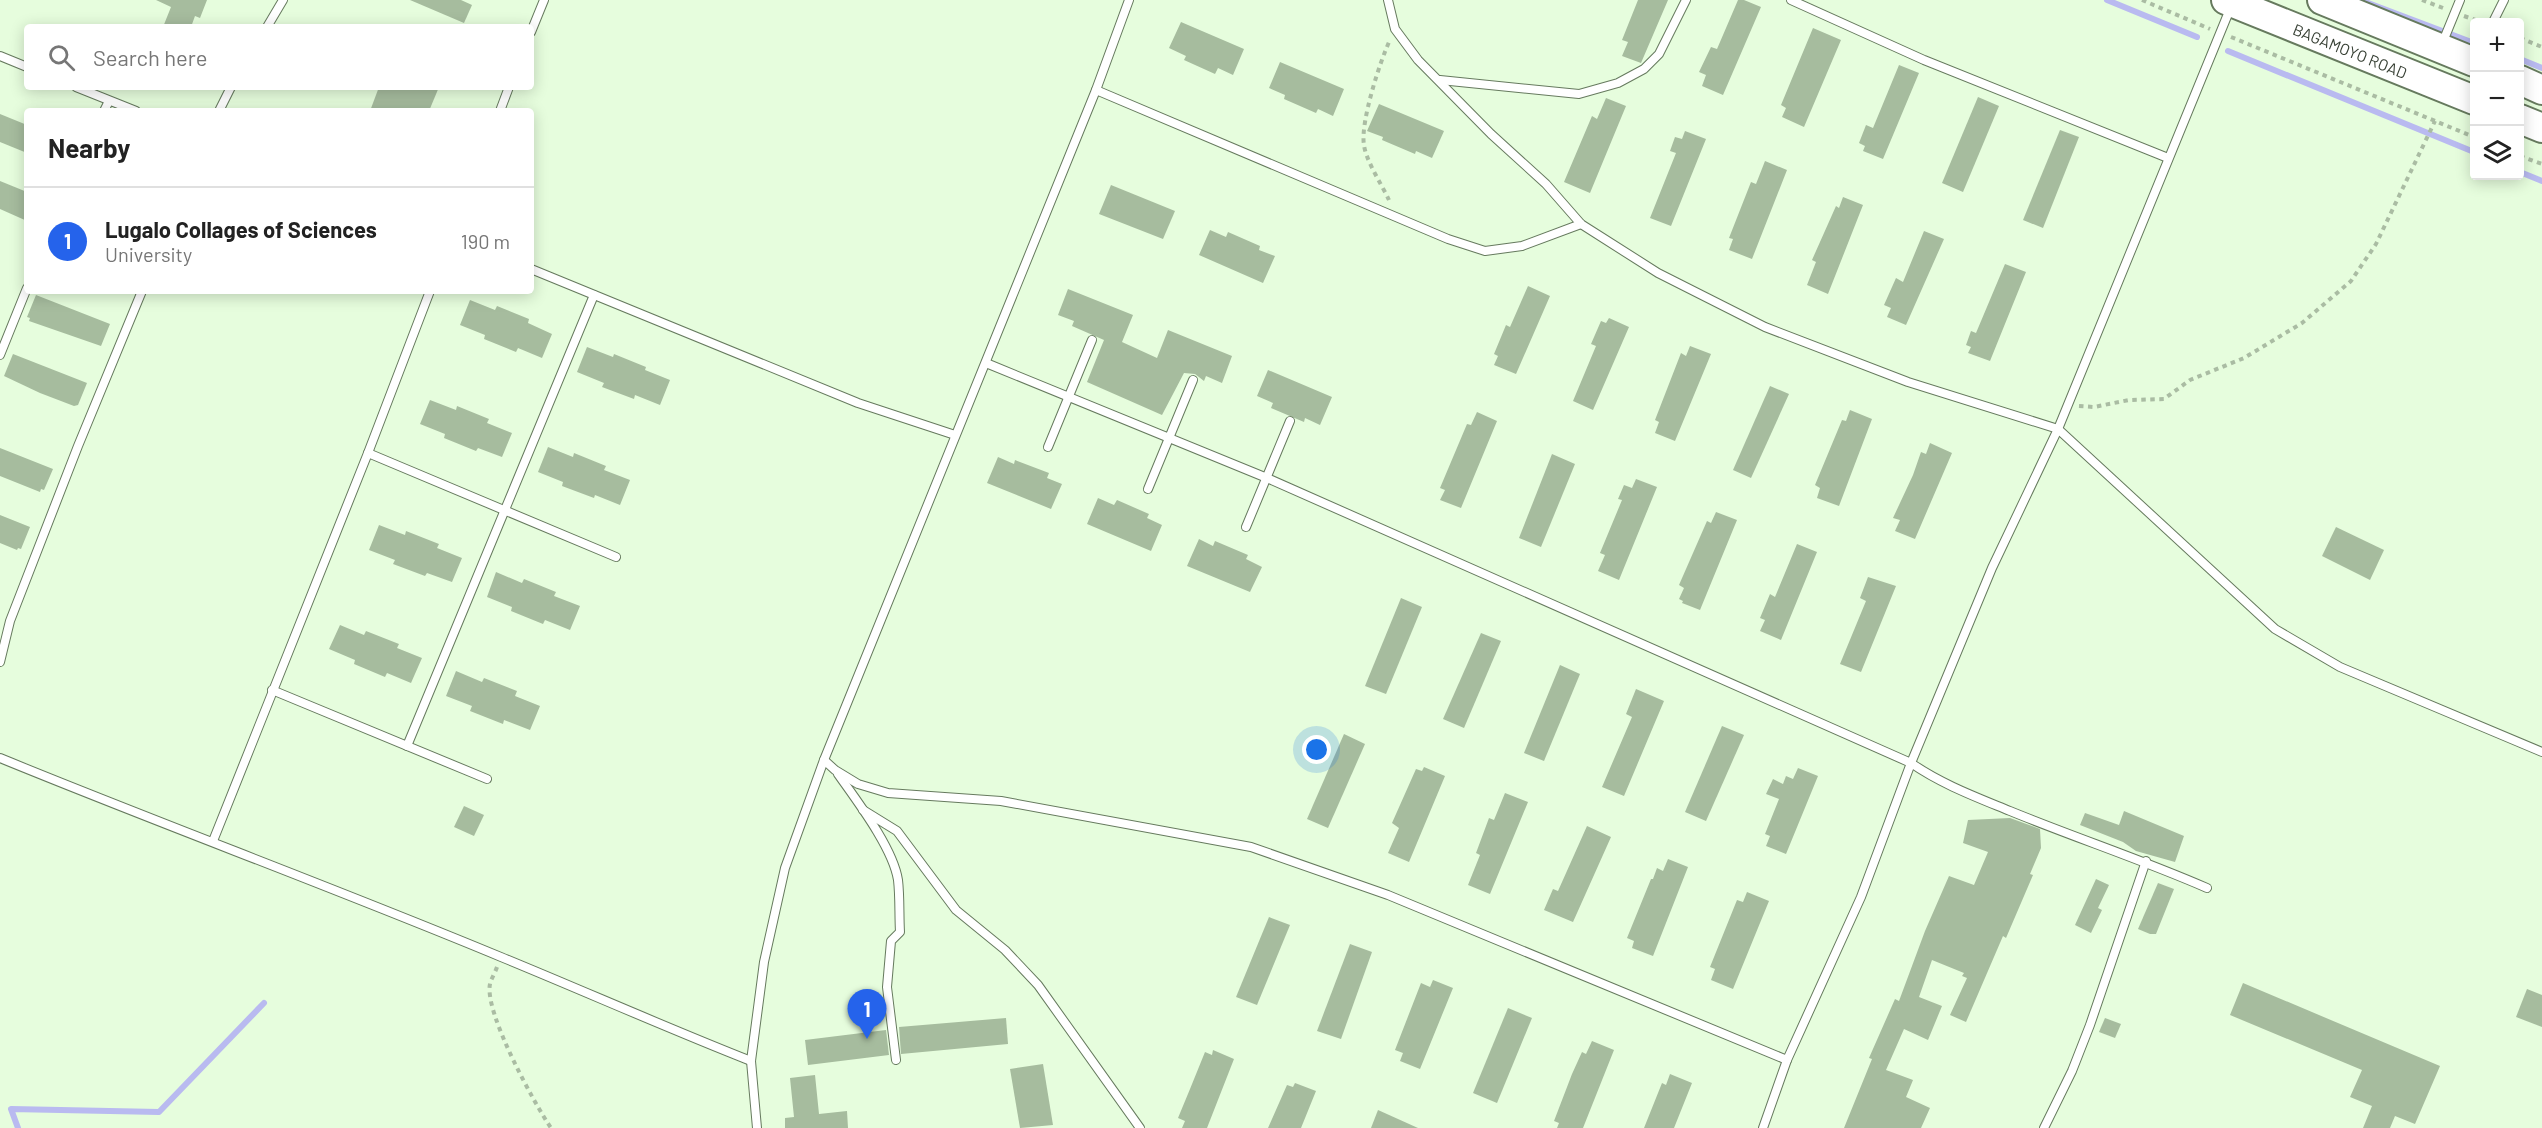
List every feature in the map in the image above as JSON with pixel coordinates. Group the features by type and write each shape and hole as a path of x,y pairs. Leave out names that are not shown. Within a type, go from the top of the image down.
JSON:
{"highway":[{"path":"2322,0 2470,60"},
{"name":"BAGAMOYO ROAD","path":"2231,1 2470,98"},
{"path":"2524,83 2542,90"},
{"path":"2524,121 2542,128"}],"lane":[{"path":"269,24 283,0"},
{"path":"534,25 544,0"},
{"path":"757,1128 751,1061 764,962 785,868 824,760 1096,90 1129,0"},
{"path":"1388,0 1395,29 1418,60 1491,134 1546,184 1581,224 1658,273 1765,327 1908,382 2058,429 2275,629 2340,667 2542,752"},
{"path":"1440,80 1579,94 1618,83 1644,69 1659,54 1686,0"},
{"path":"1791,0 1924,60 2168,158"},
{"path":"2441,49 2460,0"},
{"path":"2495,18 2504,0"},
{"path":"1763,1128 1787,1059 1861,897 1911,763 1992,568 2058,429 2221,34 2231,1"},
{"path":"0,56 24,66"},
{"path":"84,90 129,108"},
{"path":"220,108 230,90"},
{"path":"501,108 508,90"},
{"path":"1096,90 1448,239 1485,251 1522,246 1581,224"},
{"path":"105,108 109,100"},
{"path":"534,270 858,403 955,435"},
{"path":"0,355 25,294"},
{"path":"0,662 10,621 78,446 141,294"},
{"path":"213,841 429,294"},
{"path":"407,746 594,295"},
{"path":"1048,447 1092,340"},
{"path":"986,363 1267,478 1911,763 1926,774 1977,797 2070,836 2146,861 2207,888"},
{"path":"1148,489 1193,380"},
{"path":"1246,527 1290,421"},
{"path":"368,453 616,557"},
{"path":"272,690 487,779"},
{"path":"0,758 502,957 639,1017 751,1061"},
{"path":"824,760 835,770 858,784 888,793 1001,801 1251,847 1388,895 1787,1059"},
{"path":"835,770 863,810 891,858 898,879 900,932 891,941 887,987 896,1060"},
{"path":"863,810 897,831 956,910 1005,950 1038,985 1140,1128"},
{"path":"2044,1128 2072,1071 2090,1025 2146,861"}],"path":[{"path":"2142,0 2470,135"},
{"path":"1395,29 1381,58 1364,129 1364,146 1397,217"},
{"path":"2524,40 2542,47"},
{"path":"2067,405 2094,407 2129,400 2164,399 2190,380 2244,358 2302,323 2351,281 2376,244 2435,121"},
{"path":"2524,157 2542,164"},
{"path":"502,957 489,986 494,1016 534,1104 550,1128"}],"building":[{"path":"156,0 207,0 200,18 195,16 192,24 164,24 171,7"},
{"path":"410,0 461,0 472,5 464,23"},
{"path":"1638,0 1668,0 1641,63 1622,56 1628,42 1622,40"},
{"path":"1738,0 1761,7 1723,95 1702,86 1706,75 1699,72 1711,47 1717,49"},
{"path":"1181,22 1244,49 1233,75 1218,68 1215,74 1184,60 1186,56 1169,48"},
{"path":"1813,28 1841,40 1804,127 1782,117 1786,108 1781,105"},
{"path":"1280,62 1344,89 1333,116 1318,109 1316,113 1284,99 1285,95 1269,88"},
{"path":"1899,65 1919,73 1883,159 1863,151 1865,146 1859,143 1866,125 1873,128"},
{"path":"378,90 438,90 430,108 371,108"},
{"path":"1978,97 1999,106 1963,192 1942,183"},
{"path":"1606,98 1626,106 1590,193 1564,182 1592,116 1597,119"},
{"path":"1379,104 1444,131 1432,158 1416,151 1415,154 1367,131"},
{"path":"0,114 24,124 24,152 0,142"},
{"path":"2060,130 2079,137 2043,228 2023,220"},
{"path":"1685,131 1706,139 1671,226 1650,218 1676,153 1670,151 1675,137 1682,139"},
{"path":"1765,161 1787,170 1752,259 1729,250 1733,239 1729,238 1751,182 1756,184"},
{"path":"0,181 24,191 24,220 0,209"},
{"path":"1111,185 1175,211 1163,239 1099,214"},
{"path":"1843,197 1863,205 1828,294 1807,285 1816,262 1812,260 1836,206 1839,208"},
{"path":"1210,230 1226,237 1228,232 1260,246 1259,250 1275,256 1263,283 1199,255"},
{"path":"1924,231 1944,239 1906,325 1887,317 1891,308 1884,305 1896,278 1903,282"},
{"path":"2005,264 2026,272 1990,361 1968,353 1971,347 1966,345 1971,331 1976,333"},
{"path":"1528,286 1550,296 1516,374 1494,365 1498,356 1494,354 1506,325 1510,327"},
{"path":"1068,289 1133,315 1122,342 1157,358 1168,330 1232,356 1222,383 1206,376 1204,381 1195,374 1184,373 1162,415 1087,382 1104,340 1072,326 1074,321 1058,315"},
{"path":"36,295 110,324 101,346 29,321 30,318 27,317"},
{"path":"470,300 495,310 497,306 529,319 528,323 552,334 542,358 518,348 516,352 484,339 485,335 460,325"},
{"path":"1609,318 1629,327 1593,410 1573,401 1596,346 1591,344 1601,321 1606,323"},
{"path":"1690,346 1711,354 1675,441 1655,433 1659,422 1655,420 1681,353 1686,356"},
{"path":"587,347 613,357 614,354 670,380 660,405 635,395 634,399 602,387 604,383 577,372"},
{"path":"13,354 87,383 78,405 74,406 40,393 4,376"},
{"path":"1268,370 1332,397 1320,425 1305,418 1304,422 1271,408 1273,403 1257,396"},
{"path":"1770,386 1789,394 1751,478 1733,470"},
{"path":"430,400 456,410 457,406 489,419 487,423 512,433 502,457 478,448 476,451 444,438 445,434 420,424"},
{"path":"1850,410 1872,419 1839,506 1817,498 1820,488 1815,485 1842,420 1846,421"},
{"path":"1477,412 1497,421 1461,508 1440,500 1445,490 1440,488 1467,424 1471,425"},
{"path":"1930,443 1952,453 1915,539 1895,531 1900,520 1893,518 1921,452 1926,454"},
{"path":"548,447 573,457 574,453 606,466 604,470 630,480 620,505 562,486 563,482 538,472"},
{"path":"0,448 53,469 44,490 41,489 40,492 0,476"},
{"path":"1552,454 1575,464 1541,547 1519,538"},
{"path":"998,457 1014,464 1015,460 1049,473 1047,478 1062,484 1051,509 987,483"},
{"path":"1636,479 1657,487 1619,580 1598,571 1605,555 1600,553 1622,500 1618,499 1624,485 1632,488"},
{"path":"1098,498 1114,505 1117,500 1149,514 1147,518 1162,525 1151,551 1087,524"},
{"path":"1716,512 1737,520 1700,610 1682,603 1683,601 1679,599 1684,588 1679,585 1707,521 1711,523"},
{"path":"0,515 30,527 21,549 17,550 0,543"},
{"path":"379,525 405,535 406,531 439,544 437,548 462,558 452,582 427,573 425,576 393,564 395,560 369,550"},
{"path":"2336,527 2384,550 2370,580 2322,556"},
{"path":"1199,539 1213,546 1215,541 1248,555 1246,559 1262,567 1250,592 1187,566"},
{"path":"1797,544 1817,552 1781,640 1760,631 1765,620 1760,618 1770,594 1775,597"},
{"path":"496,572 522,583 524,579 556,592 554,596 580,606 570,630 545,620 543,624 511,611 512,607 487,597"},
{"path":"1868,577 1896,586 1861,672 1840,664 1866,601 1860,598"},
{"path":"1401,598 1422,607 1386,694 1365,686"},
{"path":"340,625 364,635 366,631 399,644 397,648 422,658 411,683 387,673 385,677 354,664 355,660 329,649"},
{"path":"1481,633 1501,641 1464,728 1443,719"},
{"path":"1560,665 1580,674 1544,761 1524,753"},
{"path":"456,671 482,682 484,678 517,691 515,696 540,706 530,730 504,720 503,724 470,711 472,706 446,696"},
{"path":"1636,689 1664,701 1624,796 1602,787 1632,717 1626,714"},
{"path":"1722,726 1744,735 1706,821 1685,812"},
{"path":"1344,734 1365,744 1328,828 1307,819"},
{"path":"1424,767 1445,776 1409,862 1388,853 1399,828 1392,823 1416,769 1422,771"},
{"path":"1798,768 1818,776 1786,854 1766,846 1770,836 1765,834 1779,799 1766,794 1773,779 1783,784 1786,776 1793,779"},
{"path":"1505,793 1528,802 1490,894 1468,885 1480,855 1476,853 1489,818 1494,820"},
{"path":"464,806 484,815 474,836 454,827"},
{"path":"2124,811 2184,836 2175,862 2136,851 2123,842 2080,825 2085,813 2119,825"},
{"path":"2010,818 2040,829 2041,848 2030,874 2033,875 2006,938 2003,936 1966,1022 1950,1015 1967,978 1962,976 1964,973 1932,960 1919,997 1942,1006 1928,1040 1904,1029 1886,1070 1913,1080 1906,1097 1930,1108 1921,1128 1844,1128 1872,1059 1869,1058 1895,999 1899,1001 1925,931 1949,876 1974,885 1988,852 1963,843 1968,820"},
{"path":"1587,826 1611,837 1573,922 1544,910 1553,889 1558,891"},
{"path":"1668,859 1688,867 1653,956 1632,948 1634,941 1627,938 1651,879 1657,868 1663,871"},
{"path":"2096,879 2109,885 2098,908 2102,910 2091,933 2075,925"},
{"path":"2158,883 2174,889 2156,934 2150,934 2138,929"},
{"path":"1747,892 1769,901 1733,989 1711,980 1715,969 1710,967 1737,900 1743,902"},
{"path":"1269,917 1290,925 1257,1005 1236,997"},
{"path":"1350,944 1372,952 1341,1039 1317,1031"},
{"path":"1433,980 1453,988 1420,1069 1400,1061 1403,1053 1395,1050 1421,983 1430,987"},
{"path":"2243,983 2440,1066 2415,1124 2395,1116 2390,1128 2363,1128 2372,1106 2350,1097 2362,1070 2230,1015"},
{"path":"2527,989 2542,995 2542,1027 2516,1017"},
{"path":"1508,1008 1532,1018 1497,1103 1473,1093"},
{"path":"1006,1018 1008,1044 901,1054 899,1027"},
{"path":"2105,1018 2121,1024 2115,1038 2099,1032"},
{"path":"886,1030 889,1055 808,1065 805,1040"},
{"path":"1592,1041 1614,1050 1583,1128 1557,1128 1559,1123 1554,1121 1572,1074 1582,1052 1586,1054"},
{"path":"1213,1050 1234,1059 1207,1128 1182,1128 1185,1121 1178,1118 1205,1052 1212,1055"},
{"path":"1043,1064 1053,1125 1020,1128 1010,1069"},
{"path":"1670,1074 1692,1083 1674,1128 1644,1128 1662,1083 1666,1085"},
{"path":"815,1075 819,1114 847,1111 848,1128 785,1128 785,1118 794,1117 790,1078"},
{"path":"1295,1083 1316,1091 1301,1128 1268,1128 1287,1085 1293,1087"},
{"path":"1378,1110 1418,1128 1371,1128"}],"waterway":[{"path":"2107,0 2197,37"},
{"path":"2360,0 2470,41"},
{"path":"2228,51 2470,150"},
{"path":"2524,61 2542,68"},
{"path":"2524,174 2542,181"},
{"path":"18,1128 11,1109 159,1112 264,1003"}],"place":[{"name":"Lugalo Collages of Sciences","path":"867,1039"}]}
